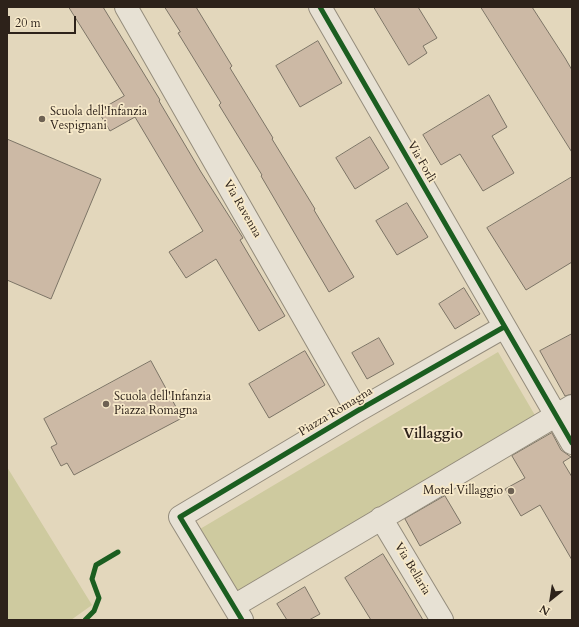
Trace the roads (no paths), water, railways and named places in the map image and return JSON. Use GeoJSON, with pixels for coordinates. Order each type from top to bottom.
{"type":"FeatureCollection","features":[{"type":"Feature","properties":{"kind":"street","name":"Via Ravenna"},"geometry":{"type":"LineString","coordinates":[[126,7],[358,411]]}},
{"type":"Feature","properties":{"kind":"street","name":"Via Forlì"},"geometry":{"type":"LineString","coordinates":[[320,7],[504,327]]}},
{"type":"Feature","properties":{"kind":"street","name":"Piazza Romagna"},"geometry":{"type":"LineString","coordinates":[[504,327],[358,411],[180,517],[238,613],[381,518],[564,411]]}},
{"type":"Feature","properties":{"kind":"street"},"geometry":{"type":"LineString","coordinates":[[504,327],[564,411],[572,443]]}},
{"type":"Feature","properties":{"kind":"street","name":"Via Bellaria"},"geometry":{"type":"LineString","coordinates":[[381,518],[442,620]]}},
{"type":"Feature","properties":{"kind":"place","name":"Scuola dell'Infanzia Vespignani"},"geometry":{"type":"Point","coordinates":[42,119]}},
{"type":"Feature","properties":{"kind":"place","name":"Scuola dell'Infanzia Piazza Romagna"},"geometry":{"type":"Point","coordinates":[106,404]}},
{"type":"Feature","properties":{"kind":"place","name":"Motel Villaggio"},"geometry":{"type":"Point","coordinates":[511,491]}},
{"type":"Feature","properties":{"kind":"district","name":"Villaggio"},"geometry":{"type":"Point","coordinates":[433,435]}}]}
